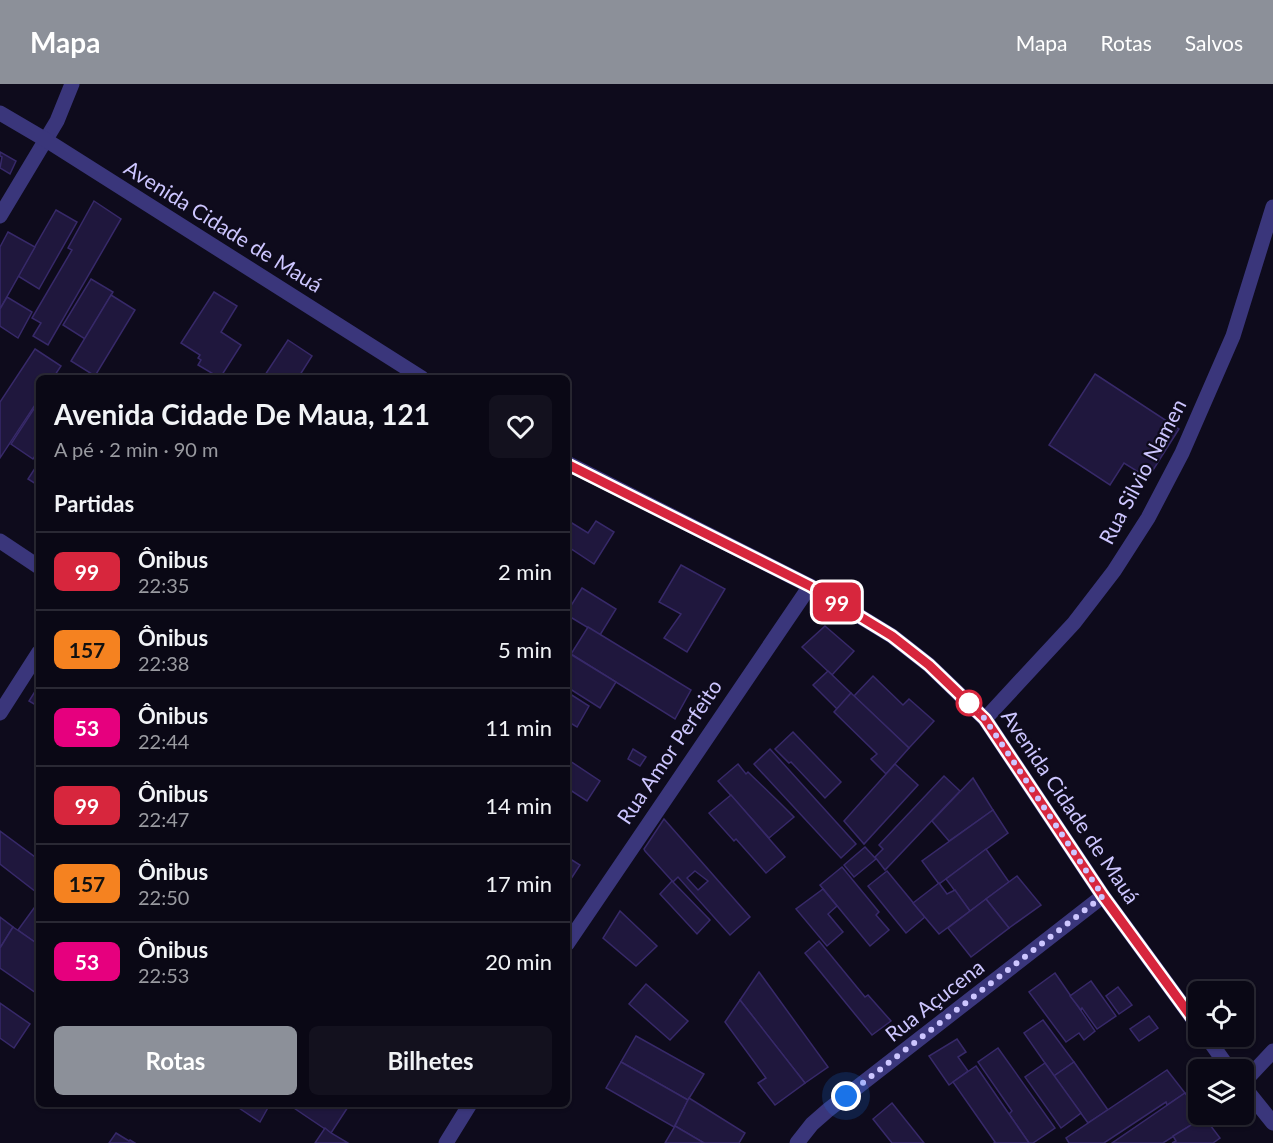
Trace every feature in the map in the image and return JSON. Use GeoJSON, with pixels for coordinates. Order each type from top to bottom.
{"type":"FeatureCollection","features":[{"type":"Feature","properties":{"kind":"street"},"geometry":{"type":"LineString","coordinates":[[0,216],[57,121],[72,84]]}},
{"type":"Feature","properties":{"kind":"street","name":"Avenida Cidade de Mauá"},"geometry":{"type":"LineString","coordinates":[[0,113],[417,375]]}},
{"type":"Feature","properties":{"kind":"street","name":"Rua Silvio Namen"},"geometry":{"type":"LineString","coordinates":[[985,719],[1074,623],[1114,571],[1148,518],[1182,453],[1233,336],[1273,207]]}},
{"type":"Feature","properties":{"kind":"street","name":"Avenida Cidade de Mauá"},"geometry":{"type":"LineString","coordinates":[[570,466],[810,586],[892,636],[929,665],[985,719],[1103,896],[1188,1012]]}},
{"type":"Feature","properties":{"kind":"street"},"geometry":{"type":"LineString","coordinates":[[0,541],[36,565]]}},
{"type":"Feature","properties":{"kind":"street","name":"Rua Amor Perfeito"},"geometry":{"type":"LineString","coordinates":[[570,940],[810,586]]}},
{"type":"Feature","properties":{"kind":"street"},"geometry":{"type":"LineString","coordinates":[[0,713],[36,657]]}},
{"type":"Feature","properties":{"kind":"street","name":"Rua Açucena"},"geometry":{"type":"LineString","coordinates":[[797,1143],[812,1124],[828,1110],[1103,896]]}},
{"type":"Feature","properties":{"kind":"street"},"geometry":{"type":"LineString","coordinates":[[1254,1071],[1273,1051]]}},
{"type":"Feature","properties":{"kind":"street"},"geometry":{"type":"LineString","coordinates":[[1254,1099],[1273,1123]]}},
{"type":"Feature","properties":{"kind":"street"},"geometry":{"type":"LineString","coordinates":[[446,1143],[468,1107]]}},
{"type":"Feature","properties":{"kind":"building"},"geometry":{"type":"Polygon","coordinates":[[[0,152],[16,161],[10,174],[0,168],[2,157],[0,152]]]}},
{"type":"Feature","properties":{"kind":"building"},"geometry":{"type":"Polygon","coordinates":[[[94,201],[121,219],[48,345],[33,336],[41,323],[32,318],[72,250],[68,248],[94,201]]]}},
{"type":"Feature","properties":{"kind":"building"},"geometry":{"type":"Polygon","coordinates":[[[56,210],[77,222],[39,289],[18,276],[56,210]]]}},
{"type":"Feature","properties":{"kind":"building"},"geometry":{"type":"Polygon","coordinates":[[[8,232],[35,247],[0,309],[0,247],[8,232]]]}},
{"type":"Feature","properties":{"kind":"building"},"geometry":{"type":"Polygon","coordinates":[[[91,279],[113,292],[85,339],[63,325],[91,279]]]}},
{"type":"Feature","properties":{"kind":"building"},"geometry":{"type":"Polygon","coordinates":[[[214,292],[237,306],[221,332],[241,345],[222,375],[215,375],[198,365],[201,360],[198,358],[200,355],[181,343],[214,292]]]}},
{"type":"Feature","properties":{"kind":"building"},"geometry":{"type":"Polygon","coordinates":[[[111,295],[135,310],[96,375],[71,361],[111,295]]]}},
{"type":"Feature","properties":{"kind":"building"},"geometry":{"type":"Polygon","coordinates":[[[7,297],[32,312],[18,338],[0,326],[0,309],[7,297]]]}},
{"type":"Feature","properties":{"kind":"building"},"geometry":{"type":"Polygon","coordinates":[[[288,340],[312,356],[300,375],[265,375],[288,340]]]}},
{"type":"Feature","properties":{"kind":"building"},"geometry":{"type":"Polygon","coordinates":[[[35,349],[61,366],[55,375],[36,375],[36,404],[0,458],[0,402],[35,349]]]}},
{"type":"Feature","properties":{"kind":"building"},"geometry":{"type":"Polygon","coordinates":[[[1095,374],[1179,429],[1148,478],[1124,463],[1110,485],[1049,445],[1095,374]]]}},
{"type":"Feature","properties":{"kind":"building"},"geometry":{"type":"Polygon","coordinates":[[[36,406],[36,454],[33,459],[11,444],[36,406]]]}},
{"type":"Feature","properties":{"kind":"building"},"geometry":{"type":"Polygon","coordinates":[[[36,467],[36,484],[28,479],[36,467]]]}},
{"type":"Feature","properties":{"kind":"building"},"geometry":{"type":"Polygon","coordinates":[[[596,521],[614,532],[594,564],[570,548],[570,522],[588,533],[596,521]]]}},
{"type":"Feature","properties":{"kind":"building"},"geometry":{"type":"Polygon","coordinates":[[[681,565],[725,589],[687,652],[664,638],[681,614],[659,602],[681,565]]]}},
{"type":"Feature","properties":{"kind":"building"},"geometry":{"type":"Polygon","coordinates":[[[582,588],[616,609],[600,635],[570,617],[570,607],[582,588]]]}},
{"type":"Feature","properties":{"kind":"building"},"geometry":{"type":"Polygon","coordinates":[[[825,626],[854,651],[832,675],[802,647],[825,626]]]}},
{"type":"Feature","properties":{"kind":"building"},"geometry":{"type":"Polygon","coordinates":[[[588,627],[691,690],[675,719],[571,654],[588,627]]]}},
{"type":"Feature","properties":{"kind":"building"},"geometry":{"type":"Polygon","coordinates":[[[570,654],[616,682],[600,708],[570,689],[570,654]]]}},
{"type":"Feature","properties":{"kind":"building"},"geometry":{"type":"Polygon","coordinates":[[[828,671],[851,693],[837,709],[813,685],[828,671]]]}},
{"type":"Feature","properties":{"kind":"building"},"geometry":{"type":"Polygon","coordinates":[[[873,676],[903,705],[909,699],[934,721],[909,748],[854,696],[873,676]]]}},
{"type":"Feature","properties":{"kind":"building"},"geometry":{"type":"Polygon","coordinates":[[[36,690],[36,705],[29,701],[36,690]]]}},
{"type":"Feature","properties":{"kind":"building"},"geometry":{"type":"Polygon","coordinates":[[[851,693],[909,748],[886,774],[871,759],[877,754],[834,712],[851,693]]]}},
{"type":"Feature","properties":{"kind":"building"},"geometry":{"type":"Polygon","coordinates":[[[570,694],[589,706],[577,727],[570,723],[570,694]]]}},
{"type":"Feature","properties":{"kind":"building"},"geometry":{"type":"Polygon","coordinates":[[[793,732],[841,782],[825,798],[791,762],[789,763],[775,749],[793,732]]]}},
{"type":"Feature","properties":{"kind":"building"},"geometry":{"type":"Polygon","coordinates":[[[633,749],[646,757],[640,766],[628,759],[633,749]]]}},
{"type":"Feature","properties":{"kind":"building"},"geometry":{"type":"Polygon","coordinates":[[[770,749],[856,844],[841,858],[754,764],[770,749]]]}},
{"type":"Feature","properties":{"kind":"building"},"geometry":{"type":"Polygon","coordinates":[[[570,761],[600,781],[587,801],[570,790],[570,761]]]}},
{"type":"Feature","properties":{"kind":"building"},"geometry":{"type":"Polygon","coordinates":[[[738,764],[794,817],[769,838],[718,781],[738,764]]]}},
{"type":"Feature","properties":{"kind":"building"},"geometry":{"type":"Polygon","coordinates":[[[895,764],[918,785],[864,844],[844,821],[895,764]]]}},
{"type":"Feature","properties":{"kind":"building"},"geometry":{"type":"Polygon","coordinates":[[[944,776],[960,791],[885,870],[875,857],[883,849],[879,845],[944,776]]]}},
{"type":"Feature","properties":{"kind":"building"},"geometry":{"type":"Polygon","coordinates":[[[973,778],[993,810],[949,841],[932,821],[973,778]]]}},
{"type":"Feature","properties":{"kind":"building"},"geometry":{"type":"Polygon","coordinates":[[[731,795],[785,857],[766,873],[709,813],[731,795]]]}},
{"type":"Feature","properties":{"kind":"building"},"geometry":{"type":"Polygon","coordinates":[[[993,810],[1008,833],[939,884],[922,861],[993,810]]]}},
{"type":"Feature","properties":{"kind":"building"},"geometry":{"type":"Polygon","coordinates":[[[664,819],[750,917],[730,935],[678,877],[673,882],[644,849],[664,819]],[[695,871],[687,878],[698,890],[708,881],[695,871]]]}},
{"type":"Feature","properties":{"kind":"building"},"geometry":{"type":"Polygon","coordinates":[[[0,831],[36,858],[36,892],[0,864],[0,831]]]}},
{"type":"Feature","properties":{"kind":"building"},"geometry":{"type":"Polygon","coordinates":[[[865,847],[876,859],[854,877],[844,865],[865,847]]]}},
{"type":"Feature","properties":{"kind":"building"},"geometry":{"type":"Polygon","coordinates":[[[986,849],[1009,882],[970,911],[946,879],[986,849]]]}},
{"type":"Feature","properties":{"kind":"building"},"geometry":{"type":"Polygon","coordinates":[[[570,859],[580,865],[570,880],[570,859]]]}},
{"type":"Feature","properties":{"kind":"building"},"geometry":{"type":"Polygon","coordinates":[[[842,867],[879,912],[876,915],[889,930],[870,946],[820,885],[842,867]]]}},
{"type":"Feature","properties":{"kind":"building"},"geometry":{"type":"Polygon","coordinates":[[[887,871],[925,917],[906,933],[868,886],[887,871]]]}},
{"type":"Feature","properties":{"kind":"building"},"geometry":{"type":"Polygon","coordinates":[[[1017,876],[1041,905],[1009,928],[986,899],[1017,876]]]}},
{"type":"Feature","properties":{"kind":"building"},"geometry":{"type":"Polygon","coordinates":[[[672,881],[710,920],[697,934],[660,894],[672,881]]]}},
{"type":"Feature","properties":{"kind":"building"},"geometry":{"type":"Polygon","coordinates":[[[939,883],[947,894],[955,890],[970,911],[939,934],[913,903],[939,883]]]}},
{"type":"Feature","properties":{"kind":"building"},"geometry":{"type":"Polygon","coordinates":[[[823,889],[837,906],[828,914],[843,932],[827,946],[796,909],[823,889]]]}},
{"type":"Feature","properties":{"kind":"building"},"geometry":{"type":"Polygon","coordinates":[[[986,899],[1009,928],[971,957],[948,928],[986,899]]]}},
{"type":"Feature","properties":{"kind":"building"},"geometry":{"type":"Polygon","coordinates":[[[34,908],[36,910],[36,943],[18,930],[34,908]]]}},
{"type":"Feature","properties":{"kind":"building"},"geometry":{"type":"Polygon","coordinates":[[[620,911],[657,946],[636,966],[603,938],[620,911]]]}},
{"type":"Feature","properties":{"kind":"building"},"geometry":{"type":"Polygon","coordinates":[[[0,917],[13,927],[0,948],[0,917]]]}},
{"type":"Feature","properties":{"kind":"building"},"geometry":{"type":"Polygon","coordinates":[[[13,927],[36,943],[36,993],[0,968],[0,948],[13,927]]]}},
{"type":"Feature","properties":{"kind":"building"},"geometry":{"type":"Polygon","coordinates":[[[819,941],[865,997],[868,995],[891,1021],[872,1035],[805,953],[819,941]]]}},
{"type":"Feature","properties":{"kind":"building"},"geometry":{"type":"Polygon","coordinates":[[[759,972],[828,1067],[805,1083],[740,1000],[759,972]]]}},
{"type":"Feature","properties":{"kind":"building"},"geometry":{"type":"Polygon","coordinates":[[[1055,973],[1095,1031],[1084,1040],[1079,1033],[1066,1042],[1029,992],[1055,973]]]}},
{"type":"Feature","properties":{"kind":"building"},"geometry":{"type":"Polygon","coordinates":[[[1091,981],[1116,1016],[1097,1029],[1070,996],[1091,981]]]}},
{"type":"Feature","properties":{"kind":"building"},"geometry":{"type":"Polygon","coordinates":[[[646,984],[688,1021],[670,1040],[629,1004],[646,984]]]}},
{"type":"Feature","properties":{"kind":"building"},"geometry":{"type":"Polygon","coordinates":[[[1118,987],[1132,1005],[1119,1014],[1106,996],[1118,987]]]}},
{"type":"Feature","properties":{"kind":"building"},"geometry":{"type":"Polygon","coordinates":[[[740,1000],[805,1083],[775,1105],[758,1083],[766,1078],[725,1022],[740,1000]]]}},
{"type":"Feature","properties":{"kind":"building"},"geometry":{"type":"Polygon","coordinates":[[[0,1003],[30,1024],[14,1048],[0,1038],[0,1003]]]}},
{"type":"Feature","properties":{"kind":"building"},"geometry":{"type":"Polygon","coordinates":[[[1149,1016],[1158,1028],[1139,1041],[1130,1029],[1149,1016]]]}},
{"type":"Feature","properties":{"kind":"building"},"geometry":{"type":"Polygon","coordinates":[[[1043,1020],[1074,1062],[1054,1076],[1024,1033],[1043,1020]]]}},
{"type":"Feature","properties":{"kind":"building"},"geometry":{"type":"Polygon","coordinates":[[[636,1036],[704,1074],[688,1100],[621,1062],[636,1036]]]}},
{"type":"Feature","properties":{"kind":"building"},"geometry":{"type":"Polygon","coordinates":[[[957,1039],[966,1052],[958,1057],[968,1071],[949,1085],[929,1056],[957,1039]]]}},
{"type":"Feature","properties":{"kind":"building"},"geometry":{"type":"Polygon","coordinates":[[[998,1048],[1055,1128],[1033,1143],[1029,1143],[1009,1114],[1012,1111],[978,1062],[998,1048]]]}},
{"type":"Feature","properties":{"kind":"building"},"geometry":{"type":"Polygon","coordinates":[[[621,1062],[688,1100],[674,1127],[606,1088],[621,1062]]]}},
{"type":"Feature","properties":{"kind":"building"},"geometry":{"type":"Polygon","coordinates":[[[1074,1062],[1108,1110],[1088,1123],[1054,1076],[1074,1062]]]}},
{"type":"Feature","properties":{"kind":"building"},"geometry":{"type":"Polygon","coordinates":[[[1045,1063],[1081,1113],[1061,1128],[1025,1077],[1045,1063]]]}},
{"type":"Feature","properties":{"kind":"building"},"geometry":{"type":"Polygon","coordinates":[[[976,1066],[1029,1143],[994,1143],[953,1082],[976,1066]]]}},
{"type":"Feature","properties":{"kind":"building"},"geometry":{"type":"Polygon","coordinates":[[[1167,1070],[1185,1093],[1167,1105],[1166,1102],[1104,1143],[1069,1143],[1066,1138],[1167,1070]]]}},
{"type":"Feature","properties":{"kind":"building"},"geometry":{"type":"Polygon","coordinates":[[[1185,1093],[1188,1097],[1188,1125],[1191,1125],[1163,1143],[1112,1143],[1185,1093]]]}},
{"type":"Feature","properties":{"kind":"building"},"geometry":{"type":"Polygon","coordinates":[[[689,1098],[745,1133],[739,1143],[704,1143],[675,1126],[689,1098]]]}},
{"type":"Feature","properties":{"kind":"building"},"geometry":{"type":"Polygon","coordinates":[[[892,1103],[924,1143],[892,1143],[873,1119],[892,1103]]]}},
{"type":"Feature","properties":{"kind":"building"},"geometry":{"type":"Polygon","coordinates":[[[238,1107],[268,1107],[260,1122],[238,1107]]]}},
{"type":"Feature","properties":{"kind":"building"},"geometry":{"type":"Polygon","coordinates":[[[292,1107],[348,1107],[331,1133],[292,1107]]]}},
{"type":"Feature","properties":{"kind":"building"},"geometry":{"type":"Polygon","coordinates":[[[1191,1125],[1210,1125],[1220,1138],[1213,1143],[1172,1143],[1176,1141],[1173,1136],[1191,1125]]]}},
{"type":"Feature","properties":{"kind":"building"},"geometry":{"type":"Polygon","coordinates":[[[675,1126],[704,1143],[665,1143],[675,1126]]]}},
{"type":"Feature","properties":{"kind":"building"},"geometry":{"type":"Polygon","coordinates":[[[325,1128],[331,1133],[348,1143],[315,1143],[325,1128]]]}},
{"type":"Feature","properties":{"kind":"building"},"geometry":{"type":"Polygon","coordinates":[[[116,1133],[129,1141],[135,1143],[109,1143],[116,1133]]]}},
{"type":"Feature","properties":{"kind":"bus line","name":"99"},"geometry":{"type":"LineString","coordinates":[[570,466],[810,586],[892,636],[929,665],[985,719],[1103,896],[1188,1012]]}},
{"type":"Feature","properties":{"kind":"route"},"geometry":{"type":"LineString","coordinates":[[846,1096],[1103,896],[985,719],[969,703]]}}]}
